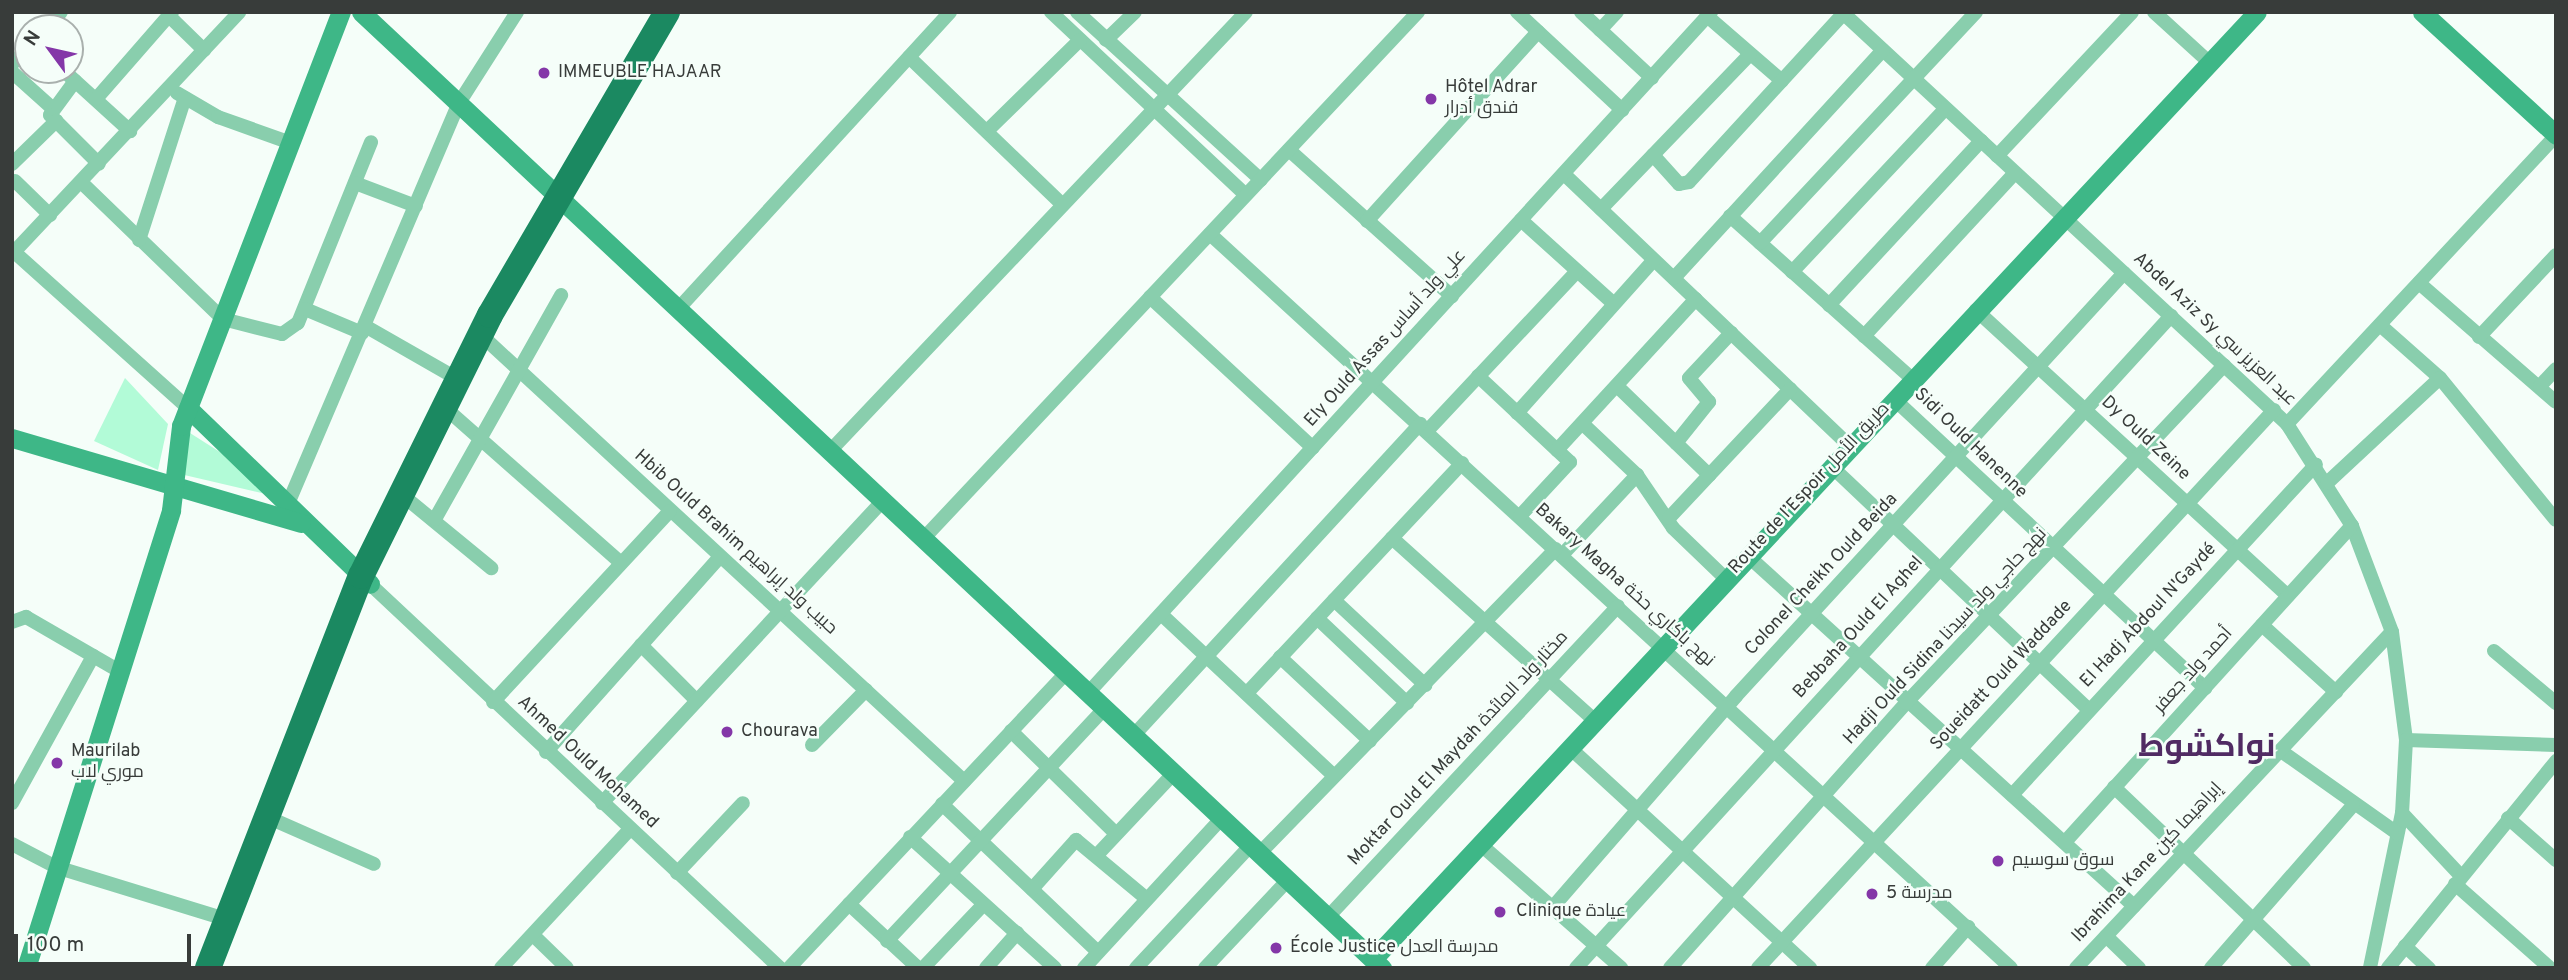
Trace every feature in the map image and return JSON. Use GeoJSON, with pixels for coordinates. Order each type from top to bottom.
{"type":"FeatureCollection","features":[{"type":"Feature","properties":{"kind":"highway"},"geometry":{"type":"LineString","coordinates":[[220,968],[230,920],[366,580],[462,381],[667,12]]}},
{"type":"Feature","properties":{"kind":"highway"},"geometry":{"type":"LineString","coordinates":[[562,198],[679,12]]}},
{"type":"Feature","properties":{"kind":"highway"},"geometry":{"type":"LineString","coordinates":[[208,968],[274,820],[366,580]]}},
{"type":"Feature","properties":{"kind":"street"},"geometry":{"type":"LineString","coordinates":[[239,12],[82,183],[13,251],[188,408],[301,523],[366,580]]}},
{"type":"Feature","properties":{"kind":"street"},"geometry":{"type":"LineString","coordinates":[[26,968],[171,510],[172,481],[188,408],[341,12]]}},
{"type":"Feature","properties":{"kind":"street"},"geometry":{"type":"LineString","coordinates":[[361,12],[1289,879],[1373,965]]}},
{"type":"Feature","properties":{"kind":"street"},"geometry":{"type":"LineString","coordinates":[[287,506],[459,103],[517,12]]}},
{"type":"Feature","properties":{"kind":"street"},"geometry":{"type":"LineString","coordinates":[[679,308],[950,12]]}},
{"type":"Feature","properties":{"kind":"street"},"geometry":{"type":"LineString","coordinates":[[1051,12],[1245,195]]}},
{"type":"Feature","properties":{"kind":"street"},"geometry":{"type":"LineString","coordinates":[[1077,12],[1261,180]]}},
{"type":"Feature","properties":{"kind":"street"},"geometry":{"type":"LineString","coordinates":[[1106,40],[1135,12]]}},
{"type":"Feature","properties":{"kind":"street"},"geometry":{"type":"LineString","coordinates":[[924,538],[1418,12]]}},
{"type":"Feature","properties":{"kind":"street"},"geometry":{"type":"LineString","coordinates":[[1517,12],[1622,110]]}},
{"type":"Feature","properties":{"kind":"street"},"geometry":{"type":"LineString","coordinates":[[1581,12],[1652,78]]}},
{"type":"Feature","properties":{"kind":"street"},"geometry":{"type":"LineString","coordinates":[[1600,30],[1617,12]]}},
{"type":"Feature","properties":{"kind":"street"},"geometry":{"type":"LineString","coordinates":[[1760,243],[1912,77],[1976,12]]}},
{"type":"Feature","properties":{"kind":"street"},"geometry":{"type":"LineString","coordinates":[[1997,156],[2132,12]]}},
{"type":"Feature","properties":{"kind":"street"},"geometry":{"type":"LineString","coordinates":[[2154,12],[2209,62]]}},
{"type":"Feature","properties":{"kind":"street","name":"Route de l’Espoir طريق الأمل"},"geometry":{"type":"LineString","coordinates":[[1373,965],[1594,720],[2062,217],[2257,12]]}},
{"type":"Feature","properties":{"kind":"street"},"geometry":{"type":"LineString","coordinates":[[2287,424],[2556,136],[2423,12]]}},
{"type":"Feature","properties":{"kind":"street"},"geometry":{"type":"LineString","coordinates":[[1653,155],[1679,184],[1689,182],[1843,13]]}},
{"type":"Feature","properties":{"kind":"street","name":"Abdel Aziz Sy عبد العزيز سي"},"geometry":{"type":"LineString","coordinates":[[1843,13],[2274,410],[2316,464],[2352,526],[2392,632],[2406,740],[2402,813],[2370,968]]}},
{"type":"Feature","properties":{"kind":"street"},"geometry":{"type":"LineString","coordinates":[[96,99],[171,14],[205,50]]}},
{"type":"Feature","properties":{"kind":"street"},"geometry":{"type":"LineString","coordinates":[[831,450],[1169,94],[1240,14]]}},
{"type":"Feature","properties":{"kind":"street"},"geometry":{"type":"LineString","coordinates":[[1709,14],[1782,81]]}},
{"type":"Feature","properties":{"kind":"street","name":"Ely Ould Assas علي ولد أساس"},"geometry":{"type":"LineString","coordinates":[[1089,692],[1709,14]]}},
{"type":"Feature","properties":{"kind":"street"},"geometry":{"type":"LineString","coordinates":[[1367,221],[1538,32]]}},
{"type":"Feature","properties":{"kind":"street"},"geometry":{"type":"LineString","coordinates":[[987,131],[1080,40]]}},
{"type":"Feature","properties":{"kind":"street"},"geometry":{"type":"LineString","coordinates":[[1674,278],[1883,50]]}},
{"type":"Feature","properties":{"kind":"street"},"geometry":{"type":"LineString","coordinates":[[1601,209],[1750,54]]}},
{"type":"Feature","properties":{"kind":"street"},"geometry":{"type":"LineString","coordinates":[[909,57],[1062,204]]}},
{"type":"Feature","properties":{"kind":"street"},"geometry":{"type":"LineString","coordinates":[[12,72],[99,164]]}},
{"type":"Feature","properties":{"kind":"street"},"geometry":{"type":"LineString","coordinates":[[50,215],[13,175],[73,84]]}},
{"type":"Feature","properties":{"kind":"street"},"geometry":{"type":"LineString","coordinates":[[78,84],[130,131]]}},
{"type":"Feature","properties":{"kind":"street"},"geometry":{"type":"LineString","coordinates":[[169,88],[185,98],[291,143]]}},
{"type":"Feature","properties":{"kind":"street"},"geometry":{"type":"LineString","coordinates":[[139,240],[185,98]]}},
{"type":"Feature","properties":{"kind":"street"},"geometry":{"type":"LineString","coordinates":[[1792,272],[1945,109]]}},
{"type":"Feature","properties":{"kind":"street"},"geometry":{"type":"LineString","coordinates":[[1829,305],[1981,141]]}},
{"type":"Feature","properties":{"kind":"street"},"geometry":{"type":"LineString","coordinates":[[82,183],[223,318],[273,336],[291,331],[305,309],[370,142]]}},
{"type":"Feature","properties":{"kind":"street"},"geometry":{"type":"LineString","coordinates":[[1289,150],[1452,296]]}},
{"type":"Feature","properties":{"kind":"street"},"geometry":{"type":"LineString","coordinates":[[1864,336],[2015,173]]}},
{"type":"Feature","properties":{"kind":"street"},"geometry":{"type":"LineString","coordinates":[[1564,174],[1850,446]]}},
{"type":"Feature","properties":{"kind":"street"},"geometry":{"type":"LineString","coordinates":[[355,183],[416,206]]}},
{"type":"Feature","properties":{"kind":"street"},"geometry":{"type":"LineString","coordinates":[[1730,216],[1912,379]]}},
{"type":"Feature","properties":{"kind":"street"},"geometry":{"type":"LineString","coordinates":[[1521,220],[1615,304]]}},
{"type":"Feature","properties":{"kind":"street","name":"Bakary Magha نهج باكاري حخة"},"geometry":{"type":"LineString","coordinates":[[1210,234],[1374,381],[2011,968]]}},
{"type":"Feature","properties":{"kind":"street"},"geometry":{"type":"LineString","coordinates":[[2479,337],[2556,255]]}},
{"type":"Feature","properties":{"kind":"street"},"geometry":{"type":"LineString","coordinates":[[1517,413],[1654,260]]}},
{"type":"Feature","properties":{"kind":"street"},"geometry":{"type":"LineString","coordinates":[[1134,735],[1423,428],[1478,376],[1577,271]]}},
{"type":"Feature","properties":{"kind":"street","name":"Colonel Cheikh Ould Beida"},"geometry":{"type":"LineString","coordinates":[[1552,908],[1811,616],[2124,273]]}},
{"type":"Feature","properties":{"kind":"street"},"geometry":{"type":"LineString","coordinates":[[2419,283],[2556,402]]}},
{"type":"Feature","properties":{"kind":"street"},"geometry":{"type":"LineString","coordinates":[[435,519],[521,372],[561,295]]}},
{"type":"Feature","properties":{"kind":"street"},"geometry":{"type":"LineString","coordinates":[[1150,297],[1313,448]]}},
{"type":"Feature","properties":{"kind":"street"},"geometry":{"type":"LineString","coordinates":[[1557,450],[1618,387],[1696,299]]}},
{"type":"Feature","properties":{"kind":"street"},"geometry":{"type":"LineString","coordinates":[[305,309],[364,329],[462,381]]}},
{"type":"Feature","properties":{"kind":"street","name":"Dy Ould Zeine"},"geometry":{"type":"LineString","coordinates":[[1976,310],[2288,596]]}},
{"type":"Feature","properties":{"kind":"street","name":"Bebbaha Ould El Aghel"},"geometry":{"type":"LineString","coordinates":[[1576,968],[2171,316]]}},
{"type":"Feature","properties":{"kind":"street"},"geometry":{"type":"LineString","coordinates":[[2380,325],[2440,378],[2555,518]]}},
{"type":"Feature","properties":{"kind":"street"},"geometry":{"type":"LineString","coordinates":[[1676,443],[1709,406],[1689,377],[1731,333]]}},
{"type":"Feature","properties":{"kind":"street","name":"Hbib Ould Brahim حبيب ولد إبراهيم"},"geometry":{"type":"LineString","coordinates":[[485,338],[964,781]]}},
{"type":"Feature","properties":{"kind":"street","name":"Hadji Ould Sidina نهج حاجي ولد سيدنا"},"geometry":{"type":"LineString","coordinates":[[1670,968],[1827,797],[1906,703],[2057,547],[2224,365]]}},
{"type":"Feature","properties":{"kind":"street"},"geometry":{"type":"LineString","coordinates":[[2540,386],[2556,369]]}},
{"type":"Feature","properties":{"kind":"street"},"geometry":{"type":"LineString","coordinates":[[1478,376],[1570,462],[1520,516]]}},
{"type":"Feature","properties":{"kind":"street"},"geometry":{"type":"LineString","coordinates":[[2327,483],[2440,378]]}},
{"type":"Feature","properties":{"kind":"street"},"geometry":{"type":"LineString","coordinates":[[1618,387],[1709,475]]}},
{"type":"Feature","properties":{"kind":"street"},"geometry":{"type":"LineString","coordinates":[[1669,518],[1790,389]]}},
{"type":"Feature","properties":{"kind":"street","name":"Sidi Ould Hanenne"},"geometry":{"type":"LineString","coordinates":[[1894,398],[2000,503],[2057,547],[2205,688]]}},
{"type":"Feature","properties":{"kind":"street"},"geometry":{"type":"LineString","coordinates":[[448,409],[621,563]]}},
{"type":"Feature","properties":{"kind":"street","name":"Soueidatt Ould Waddade"},"geometry":{"type":"LineString","coordinates":[[1758,968],[2274,410]]}},
{"type":"Feature","properties":{"kind":"street"},"geometry":{"type":"LineString","coordinates":[[1583,424],[1637,475],[1669,518],[1727,579]]}},
{"type":"Feature","properties":{"kind":"street"},"geometry":{"type":"LineString","coordinates":[[12,438],[172,481],[301,523]]}},
{"type":"Feature","properties":{"kind":"street"},"geometry":{"type":"LineString","coordinates":[[1247,693],[1462,463]]}},
{"type":"Feature","properties":{"kind":"street","name":"El Hadj Abdoul N'Gaydé"},"geometry":{"type":"LineString","coordinates":[[2012,795],[2316,464]]}},
{"type":"Feature","properties":{"kind":"street"},"geometry":{"type":"LineString","coordinates":[[1831,466],[2089,709]]}},
{"type":"Feature","properties":{"kind":"street"},"geometry":{"type":"LineString","coordinates":[[1136,968],[1370,741],[1483,622],[1637,475]]}},
{"type":"Feature","properties":{"kind":"street"},"geometry":{"type":"LineString","coordinates":[[406,497],[491,568]]}},
{"type":"Feature","properties":{"kind":"street"},"geometry":{"type":"LineString","coordinates":[[602,803],[884,500]]}},
{"type":"Feature","properties":{"kind":"street"},"geometry":{"type":"LineString","coordinates":[[493,702],[670,511]]}},
{"type":"Feature","properties":{"kind":"street","name":"أحمد ولد جعفر"},"geometry":{"type":"LineString","coordinates":[[2065,842],[2352,526]]}},
{"type":"Feature","properties":{"kind":"street"},"geometry":{"type":"LineString","coordinates":[[1392,538],[1548,682],[1594,720]]}},
{"type":"Feature","properties":{"kind":"street"},"geometry":{"type":"LineString","coordinates":[[1748,556],[1906,703],[1960,748],[2134,906]]}},
{"type":"Feature","properties":{"kind":"street"},"geometry":{"type":"LineString","coordinates":[[546,752],[720,557]]}},
{"type":"Feature","properties":{"kind":"street","name":"Ahmed Ould Mohamed"},"geometry":{"type":"LineString","coordinates":[[366,580],[546,752],[780,968]]}},
{"type":"Feature","properties":{"kind":"street"},"geometry":{"type":"LineString","coordinates":[[1334,600],[1425,685]]}},
{"type":"Feature","properties":{"kind":"street","name":"Moktar Ould El Maydah مختار ولد المائدة"},"geometry":{"type":"LineString","coordinates":[[1328,917],[1618,606]]}},
{"type":"Feature","properties":{"kind":"street"},"geometry":{"type":"LineString","coordinates":[[1161,614],[1334,776]]}},
{"type":"Feature","properties":{"kind":"street"},"geometry":{"type":"LineString","coordinates":[[12,622],[26,617],[119,671]]}},
{"type":"Feature","properties":{"kind":"street"},"geometry":{"type":"LineString","coordinates":[[1317,618],[1407,703]]}},
{"type":"Feature","properties":{"kind":"street"},"geometry":{"type":"LineString","coordinates":[[2262,625],[2336,692]]}},
{"type":"Feature","properties":{"kind":"street","name":"Ibrahima Kane إبراهيما كين"},"geometry":{"type":"LineString","coordinates":[[2076,968],[2392,632]]}},
{"type":"Feature","properties":{"kind":"street"},"geometry":{"type":"LineString","coordinates":[[641,645],[697,701]]}},
{"type":"Feature","properties":{"kind":"street"},"geometry":{"type":"LineString","coordinates":[[2494,651],[2556,703]]}},
{"type":"Feature","properties":{"kind":"street"},"geometry":{"type":"LineString","coordinates":[[12,803],[93,656]]}},
{"type":"Feature","properties":{"kind":"street"},"geometry":{"type":"LineString","coordinates":[[1280,657],[1370,741]]}},
{"type":"Feature","properties":{"kind":"street"},"geometry":{"type":"LineString","coordinates":[[789,968],[1067,671]]}},
{"type":"Feature","properties":{"kind":"street"},"geometry":{"type":"LineString","coordinates":[[812,745],[866,690]]}},
{"type":"Feature","properties":{"kind":"street"},"geometry":{"type":"LineString","coordinates":[[887,941],[1049,771],[1105,708]]}},
{"type":"Feature","properties":{"kind":"street"},"geometry":{"type":"LineString","coordinates":[[1011,731],[1116,834]]}},
{"type":"Feature","properties":{"kind":"street"},"geometry":{"type":"LineString","coordinates":[[2406,740],[2556,744]]}},
{"type":"Feature","properties":{"kind":"street"},"geometry":{"type":"LineString","coordinates":[[1570,748],[1810,968]]}},
{"type":"Feature","properties":{"kind":"street"},"geometry":{"type":"LineString","coordinates":[[2281,751],[2353,805],[2397,833]]}},
{"type":"Feature","properties":{"kind":"street"},"geometry":{"type":"LineString","coordinates":[[2388,968],[2556,761]]}},
{"type":"Feature","properties":{"kind":"street"},"geometry":{"type":"LineString","coordinates":[[1097,855],[1174,773]]}},
{"type":"Feature","properties":{"kind":"street"},"geometry":{"type":"LineString","coordinates":[[2114,787],[2305,968]]}},
{"type":"Feature","properties":{"kind":"street"},"geometry":{"type":"LineString","coordinates":[[677,873],[743,803]]}},
{"type":"Feature","properties":{"kind":"street"},"geometry":{"type":"LineString","coordinates":[[942,804],[1098,952]]}},
{"type":"Feature","properties":{"kind":"street"},"geometry":{"type":"LineString","coordinates":[[2211,968],[2353,805]]}},
{"type":"Feature","properties":{"kind":"street"},"geometry":{"type":"LineString","coordinates":[[2402,813],[2458,880],[2550,968]]}},
{"type":"Feature","properties":{"kind":"street"},"geometry":{"type":"LineString","coordinates":[[1084,968],[1222,818]]}},
{"type":"Feature","properties":{"kind":"street"},"geometry":{"type":"LineString","coordinates":[[2508,818],[2553,853]]}},
{"type":"Feature","properties":{"kind":"street"},"geometry":{"type":"LineString","coordinates":[[274,820],[374,864]]}},
{"type":"Feature","properties":{"kind":"street"},"geometry":{"type":"LineString","coordinates":[[501,968],[630,829]]}},
{"type":"Feature","properties":{"kind":"street"},"geometry":{"type":"LineString","coordinates":[[910,837],[1017,933],[1048,965]]}},
{"type":"Feature","properties":{"kind":"street"},"geometry":{"type":"LineString","coordinates":[[1032,889],[1076,840],[1147,900]]}},
{"type":"Feature","properties":{"kind":"street"},"geometry":{"type":"LineString","coordinates":[[12,844],[56,867],[230,920]]}},
{"type":"Feature","properties":{"kind":"street"},"geometry":{"type":"LineString","coordinates":[[1480,844],[1621,968]]}},
{"type":"Feature","properties":{"kind":"street"},"geometry":{"type":"LineString","coordinates":[[1205,968],[1289,879]]}},
{"type":"Feature","properties":{"kind":"street"},"geometry":{"type":"LineString","coordinates":[[849,904],[920,968],[984,904]]}},
{"type":"Feature","properties":{"kind":"street"},"geometry":{"type":"LineString","coordinates":[[1932,968],[1968,927]]}},
{"type":"Feature","properties":{"kind":"street"},"geometry":{"type":"LineString","coordinates":[[986,968],[1017,933]]}},
{"type":"Feature","properties":{"kind":"street"},"geometry":{"type":"LineString","coordinates":[[533,935],[567,968]]}},
{"type":"Feature","properties":{"kind":"street"},"geometry":{"type":"LineString","coordinates":[[2106,936],[2139,968]]}},
{"type":"Feature","properties":{"kind":"street"},"geometry":{"type":"LineString","coordinates":[[2405,946],[2430,968]]}},
{"type":"Feature","properties":{"kind":"green space"},"geometry":{"type":"Polygon","coordinates":[[[125,378],[168,424],[158,470],[94,441],[125,378]]]}},
{"type":"Feature","properties":{"kind":"green space"},"geometry":{"type":"Polygon","coordinates":[[[190,433],[245,468],[266,494],[180,474],[190,433]]]}},
{"type":"Feature","properties":{"kind":"place","name":"IMMEUBLE HAJAAR"},"geometry":{"type":"Point","coordinates":[544,73]}},
{"type":"Feature","properties":{"kind":"place","name":"Hôtel Adrar فندق أدرار"},"geometry":{"type":"Point","coordinates":[1431,99]}},
{"type":"Feature","properties":{"kind":"place","name":"Chourava"},"geometry":{"type":"Point","coordinates":[727,732]}},
{"type":"Feature","properties":{"kind":"place","name":"Maurilab موري لاب"},"geometry":{"type":"Point","coordinates":[57,763]}},
{"type":"Feature","properties":{"kind":"place","name":"سوق سوسيم"},"geometry":{"type":"Point","coordinates":[1998,861]}},
{"type":"Feature","properties":{"kind":"place","name":"مدرسة 5"},"geometry":{"type":"Point","coordinates":[1872,894]}},
{"type":"Feature","properties":{"kind":"place","name":"Clinique عيادة"},"geometry":{"type":"Point","coordinates":[1500,912]}},
{"type":"Feature","properties":{"kind":"place","name":"École Justice مدرسة العدل"},"geometry":{"type":"Point","coordinates":[1276,948]}},
{"type":"Feature","properties":{"kind":"district","name":"نواكشوط"},"geometry":{"type":"Point","coordinates":[2207,748]}}]}
